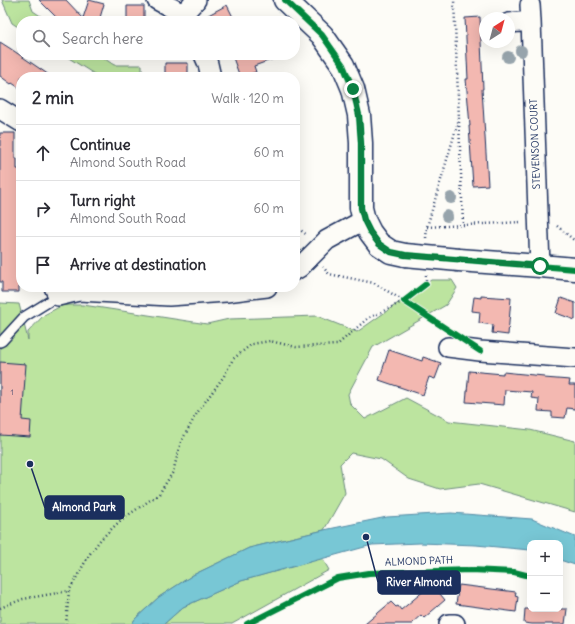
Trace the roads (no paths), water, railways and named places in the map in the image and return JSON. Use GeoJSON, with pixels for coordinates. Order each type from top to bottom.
{"type":"FeatureCollection","features":[{"type":"Feature","properties":{"kind":"street"},"geometry":{"type":"LineString","coordinates":[[157,0],[183,16]]}},
{"type":"Feature","properties":{"kind":"street"},"geometry":{"type":"LineString","coordinates":[[187,16],[196,0]]}},
{"type":"Feature","properties":{"kind":"street"},"geometry":{"type":"LineString","coordinates":[[285,0],[322,35],[343,65],[353,89],[359,115],[361,143],[361,208],[364,220],[370,232],[379,244],[391,252],[405,255],[575,269]]}},
{"type":"Feature","properties":{"kind":"street","name":"STEVENSON COURT"},"geometry":{"type":"LineString","coordinates":[[515,20],[530,13],[540,266]]}},
{"type":"Feature","properties":{"kind":"street"},"geometry":{"type":"LineString","coordinates":[[206,60],[210,72]]}},
{"type":"Feature","properties":{"kind":"street"},"geometry":{"type":"LineString","coordinates":[[0,109],[16,119]]}},
{"type":"Feature","properties":{"kind":"street"},"geometry":{"type":"LineString","coordinates":[[300,267],[327,240],[364,220]]}},
{"type":"Feature","properties":{"kind":"street"},"geometry":{"type":"LineString","coordinates":[[97,292],[169,296],[226,292]]}},
{"type":"Feature","properties":{"kind":"street"},"geometry":{"type":"LineString","coordinates":[[448,347],[480,351],[575,358]]}},
{"type":"Feature","properties":{"kind":"street"},"geometry":{"type":"LineString","coordinates":[[449,624],[455,624]]}},
{"type":"Feature","properties":{"kind":"lane"},"geometry":{"type":"LineString","coordinates":[[0,342],[24,317],[56,292]]}},
{"type":"Feature","properties":{"kind":"water"},"geometry":{"type":"Polygon","coordinates":[[[451,513],[532,519],[575,537],[575,565],[563,561],[563,540],[527,540],[527,550],[476,545],[420,543],[372,545],[241,581],[183,607],[164,624],[132,624],[135,619],[159,597],[193,575],[249,548],[387,517],[451,513]]]}},
{"type":"Feature","properties":{"kind":"place","name":"Almond Park"},"geometry":{"type":"Point","coordinates":[30,464]}},
{"type":"Feature","properties":{"kind":"place","name":"River Almond"},"geometry":{"type":"Point","coordinates":[366,537]}}]}
